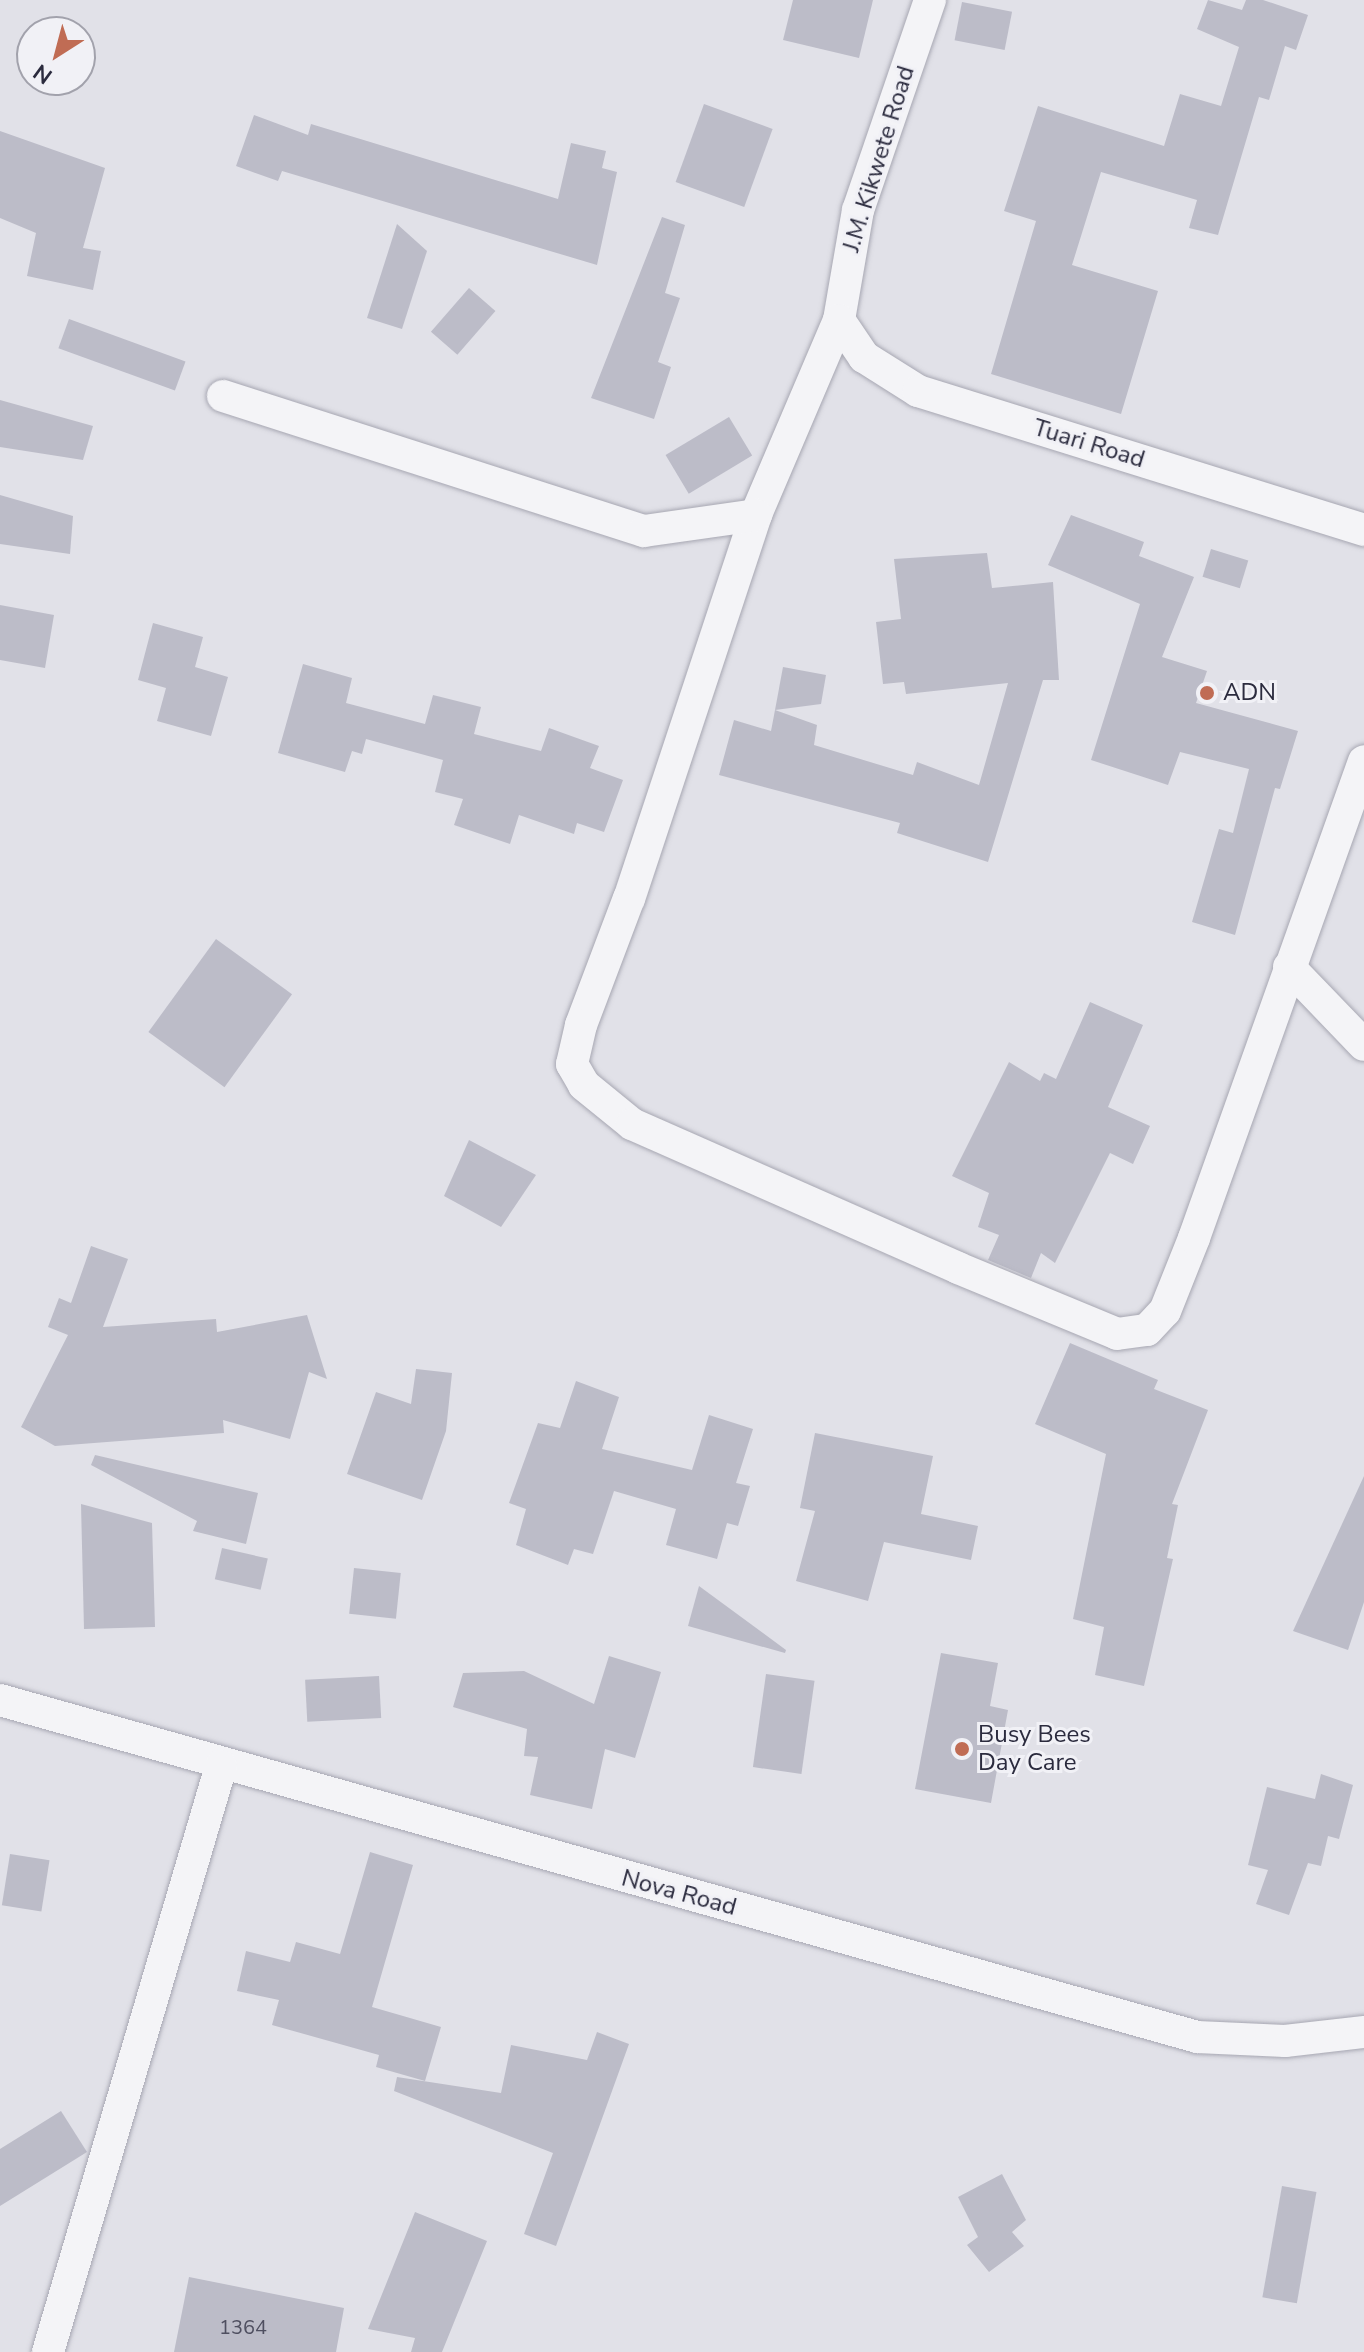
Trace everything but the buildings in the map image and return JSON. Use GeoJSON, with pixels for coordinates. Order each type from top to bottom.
{"type":"FeatureCollection","features":[{"type":"Feature","properties":{"kind":"street","name":"J.M. Kikwete Road"},"geometry":{"type":"LineString","coordinates":[[930,0],[858,210],[839,320],[756,515],[629,898],[581,1025],[572,1064],[584,1085],[632,1124],[958,1268],[1117,1334],[1147,1330],[1165,1311],[1194,1238],[1289,967]]}},
{"type":"Feature","properties":{"kind":"street","name":"Tuari Road"},"geometry":{"type":"LineString","coordinates":[[839,320],[864,357],[918,391],[1364,530]]}},
{"type":"Feature","properties":{"kind":"street"},"geometry":{"type":"LineString","coordinates":[[223,396],[644,531],[756,515]]}},
{"type":"Feature","properties":{"kind":"street"},"geometry":{"type":"LineString","coordinates":[[1364,761],[1289,967],[1364,1045]]}},
{"type":"Feature","properties":{"kind":"street","name":"Nova Road"},"geometry":{"type":"LineString","coordinates":[[0,1700],[221,1766],[1197,2037],[1285,2041],[1364,2032]]}},
{"type":"Feature","properties":{"kind":"street"},"geometry":{"type":"LineString","coordinates":[[48,2352],[221,1766]]}},
{"type":"Feature","properties":{"kind":"place","name":"ADN"},"geometry":{"type":"Point","coordinates":[1207,693]}},
{"type":"Feature","properties":{"kind":"place","name":"Busy Bees Day Care"},"geometry":{"type":"Point","coordinates":[962,1749]}}]}
